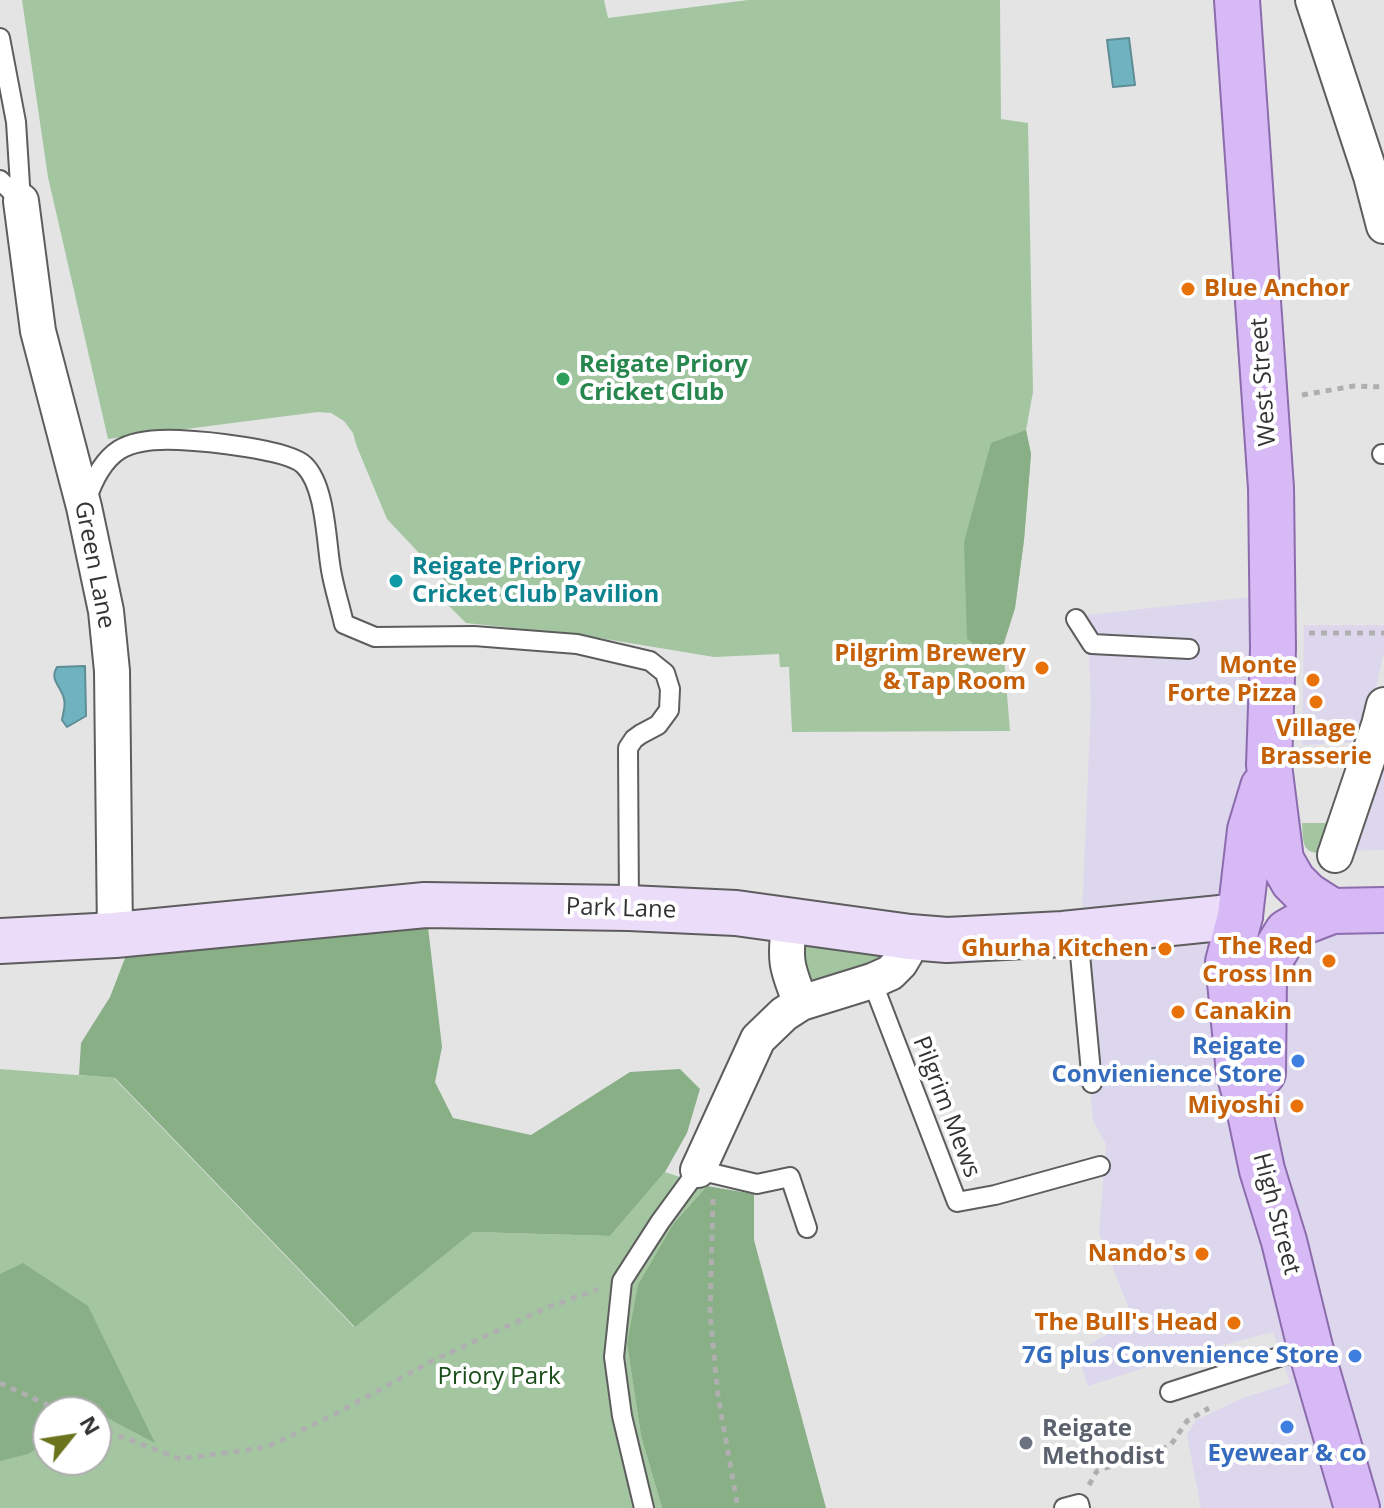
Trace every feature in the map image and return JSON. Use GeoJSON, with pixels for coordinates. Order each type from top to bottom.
{"type":"FeatureCollection","features":[{"type":"Feature","properties":{"kind":"main road","name":"West Street"},"geometry":{"type":"LineString","coordinates":[[1237,0],[1271,488],[1269,765],[1281,860],[1293,881],[1307,895],[1332,911]]}},
{"type":"Feature","properties":{"kind":"main road","name":"West Street"},"geometry":{"type":"LineString","coordinates":[[1240,916],[1250,830],[1269,765]]}},
{"type":"Feature","properties":{"kind":"main road"},"geometry":{"type":"LineString","coordinates":[[1250,1113],[1263,1075],[1264,977],[1268,963],[1287,932],[1332,911],[1384,910]]}},
{"type":"Feature","properties":{"kind":"main road","name":"High Street"},"geometry":{"type":"LineString","coordinates":[[1240,916],[1228,962],[1239,1073],[1310,1347],[1357,1508]]}},
{"type":"Feature","properties":{"kind":"street"},"geometry":{"type":"LineString","coordinates":[[1313,0],[1371,176],[1384,226]]}},
{"type":"Feature","properties":{"kind":"street","name":"Green Lane"},"geometry":{"type":"LineString","coordinates":[[11,191],[38,331],[84,507],[106,611],[112,671],[115,935]]}},
{"type":"Feature","properties":{"kind":"street"},"geometry":{"type":"LineString","coordinates":[[1335,855],[1384,705]]}},
{"type":"Feature","properties":{"kind":"street","name":"Park Lane"},"geometry":{"type":"LineString","coordinates":[[0,941],[115,935],[425,905],[736,913],[947,940],[1078,933],[1240,916]]}},
{"type":"Feature","properties":{"kind":"street"},"geometry":{"type":"LineString","coordinates":[[790,919],[786,962],[801,1003]]}},
{"type":"Feature","properties":{"kind":"street"},"geometry":{"type":"LineString","coordinates":[[1197,921],[1210,931],[1228,962]]}},
{"type":"Feature","properties":{"kind":"street"},"geometry":{"type":"LineString","coordinates":[[706,1172],[758,1039],[784,1014],[801,1003],[890,973],[906,953],[910,937]]}},
{"type":"Feature","properties":{"kind":"lane"},"geometry":{"type":"LineString","coordinates":[[0,38],[16,122],[11,191]]}},
{"type":"Feature","properties":{"kind":"lane"},"geometry":{"type":"LineString","coordinates":[[84,507],[101,469],[116,451],[135,443],[178,439],[286,455],[304,465],[317,486],[323,507],[331,574],[344,624],[375,637],[474,636],[577,644],[650,661],[665,673],[670,689],[669,710],[658,725],[634,739],[628,748],[629,908]]}},
{"type":"Feature","properties":{"kind":"lane"},"geometry":{"type":"LineString","coordinates":[[1076,619],[1092,644],[1189,649]]}},
{"type":"Feature","properties":{"kind":"lane"},"geometry":{"type":"LineString","coordinates":[[1078,933],[1092,1083]]}},
{"type":"Feature","properties":{"kind":"lane","name":"Pilgrim Mews"},"geometry":{"type":"LineString","coordinates":[[872,981],[957,1202],[995,1195],[1100,1166]]}},
{"type":"Feature","properties":{"kind":"lane"},"geometry":{"type":"LineString","coordinates":[[644,1508],[622,1416],[614,1357],[622,1281],[660,1222],[706,1172],[757,1184],[790,1177],[807,1228]]}},
{"type":"Feature","properties":{"kind":"lane"},"geometry":{"type":"LineString","coordinates":[[1170,1392],[1310,1347]]}},
{"type":"Feature","properties":{"kind":"path"},"geometry":{"type":"LineString","coordinates":[[1266,403],[1354,386],[1384,387]]}},
{"type":"Feature","properties":{"kind":"path"},"geometry":{"type":"LineString","coordinates":[[1269,641],[1310,634],[1384,633]]}},
{"type":"Feature","properties":{"kind":"path"},"geometry":{"type":"LineString","coordinates":[[706,1172],[711,1238],[710,1313],[718,1396],[738,1508]]}},
{"type":"Feature","properties":{"kind":"path"},"geometry":{"type":"LineString","coordinates":[[112,1433],[180,1459],[267,1447],[434,1360],[546,1308],[622,1281]]}},
{"type":"Feature","properties":{"kind":"path"},"geometry":{"type":"LineString","coordinates":[[1074,1507],[1097,1471],[1170,1446],[1187,1421],[1211,1407],[1216,1378]]}},
{"type":"Feature","properties":{"kind":"path"},"geometry":{"type":"LineString","coordinates":[[0,1383],[32,1398]]}},
{"type":"Feature","properties":{"kind":"shaded area"},"geometry":{"type":"Polygon","coordinates":[[[1251,597],[1256,695],[1229,923],[1384,931],[1384,1508],[1201,1508],[1187,1435],[1196,1420],[1243,1398],[1290,1383],[1273,1332],[1181,1356],[1088,1386],[1077,1352],[1133,1319],[1099,1233],[1106,1144],[1093,1121],[1082,1006],[1081,937],[1091,704],[1087,615],[1251,597]]]}},
{"type":"Feature","properties":{"kind":"shaded area"},"geometry":{"type":"Polygon","coordinates":[[[1304,625],[1384,625],[1384,652],[1364,742],[1302,745],[1304,625]]]}},
{"type":"Feature","properties":{"kind":"shaded area"},"geometry":{"type":"Polygon","coordinates":[[[1384,758],[1384,850],[1348,851],[1384,758]]]}},
{"type":"Feature","properties":{"kind":"green space","name":"Reigate Priory Cricket Club"},"geometry":{"type":"Polygon","coordinates":[[[22,0],[604,0],[608,18],[748,0],[1000,0],[1001,119],[1028,123],[1033,392],[1026,430],[1031,454],[1024,540],[1015,608],[1003,646],[1010,731],[792,732],[789,667],[780,667],[779,654],[714,657],[587,636],[466,623],[440,597],[450,586],[387,519],[353,433],[344,421],[331,413],[318,412],[108,439],[48,177],[22,0]]]}},
{"type":"Feature","properties":{"kind":"green space"},"geometry":{"type":"Polygon","coordinates":[[[1026,430],[1031,454],[1015,608],[1003,646],[981,649],[967,639],[964,542],[991,443],[1026,430]]]}},
{"type":"Feature","properties":{"kind":"green space"},"geometry":{"type":"Polygon","coordinates":[[[1356,743],[1319,853],[1313,852],[1304,844],[1302,823],[1326,823],[1356,743]]]}},
{"type":"Feature","properties":{"kind":"green space"},"geometry":{"type":"Polygon","coordinates":[[[428,927],[442,1047],[435,1082],[453,1118],[531,1135],[630,1072],[680,1069],[700,1089],[687,1133],[665,1172],[610,1236],[473,1232],[355,1327],[115,1078],[79,1075],[81,1043],[110,997],[125,958],[428,927]]]}},
{"type":"Feature","properties":{"kind":"green space"},"geometry":{"type":"Polygon","coordinates":[[[815,938],[885,953],[879,965],[814,981],[805,970],[802,959],[805,949],[815,938]]]}},
{"type":"Feature","properties":{"kind":"green space","name":"Priory Park"},"geometry":{"type":"Polygon","coordinates":[[[0,1069],[114,1078],[354,1327],[473,1232],[610,1236],[665,1172],[707,1186],[674,1223],[627,1344],[641,1436],[662,1508],[0,1508],[0,1069]]]}},
{"type":"Feature","properties":{"kind":"green space"},"geometry":{"type":"Polygon","coordinates":[[[707,1186],[754,1194],[754,1240],[826,1508],[662,1508],[641,1436],[627,1344],[638,1285],[674,1223],[707,1186]]]}},
{"type":"Feature","properties":{"kind":"green space"},"geometry":{"type":"Polygon","coordinates":[[[23,1263],[88,1306],[155,1443],[112,1420],[112,1396],[32,1396],[32,1452],[0,1461],[0,1274],[23,1263]]]}},
{"type":"Feature","properties":{"kind":"water"},"geometry":{"type":"Polygon","coordinates":[[[1129,38],[1135,85],[1113,87],[1107,40],[1129,38]]]}},
{"type":"Feature","properties":{"kind":"water"},"geometry":{"type":"Polygon","coordinates":[[[85,666],[86,716],[67,727],[62,720],[65,702],[55,680],[55,672],[57,667],[85,666]]]}},
{"type":"Feature","properties":{"kind":"place","name":"Blue Anchor"},"geometry":{"type":"Point","coordinates":[1188,289]}},
{"type":"Feature","properties":{"kind":"place","name":"Reigate Priory Cricket Club"},"geometry":{"type":"Point","coordinates":[563,379]}},
{"type":"Feature","properties":{"kind":"place","name":"Reigate Priory Cricket Club Pavilion"},"geometry":{"type":"Point","coordinates":[396,581]}},
{"type":"Feature","properties":{"kind":"place","name":"Pilgrim Brewery & Tap Room"},"geometry":{"type":"Point","coordinates":[1042,668]}},
{"type":"Feature","properties":{"kind":"place","name":"Monte Forte Pizza"},"geometry":{"type":"Point","coordinates":[1313,680]}},
{"type":"Feature","properties":{"kind":"place","name":"Village Brasserie"},"geometry":{"type":"Point","coordinates":[1316,702]}},
{"type":"Feature","properties":{"kind":"place","name":"Ghurha Kitchen"},"geometry":{"type":"Point","coordinates":[1165,949]}},
{"type":"Feature","properties":{"kind":"place","name":"The Red Cross Inn"},"geometry":{"type":"Point","coordinates":[1329,961]}},
{"type":"Feature","properties":{"kind":"place","name":"Canakin"},"geometry":{"type":"Point","coordinates":[1178,1012]}},
{"type":"Feature","properties":{"kind":"place","name":"Reigate Convienience Store"},"geometry":{"type":"Point","coordinates":[1298,1061]}},
{"type":"Feature","properties":{"kind":"place","name":"Miyoshi"},"geometry":{"type":"Point","coordinates":[1297,1106]}},
{"type":"Feature","properties":{"kind":"place","name":"Nando's"},"geometry":{"type":"Point","coordinates":[1202,1254]}},
{"type":"Feature","properties":{"kind":"place","name":"The Bull's Head"},"geometry":{"type":"Point","coordinates":[1234,1323]}},
{"type":"Feature","properties":{"kind":"place","name":"7G plus Convenience Store"},"geometry":{"type":"Point","coordinates":[1355,1356]}},
{"type":"Feature","properties":{"kind":"place","name":"Eyewear & co"},"geometry":{"type":"Point","coordinates":[1287,1427]}},
{"type":"Feature","properties":{"kind":"place","name":"Reigate Methodist"},"geometry":{"type":"Point","coordinates":[1026,1443]}}]}
